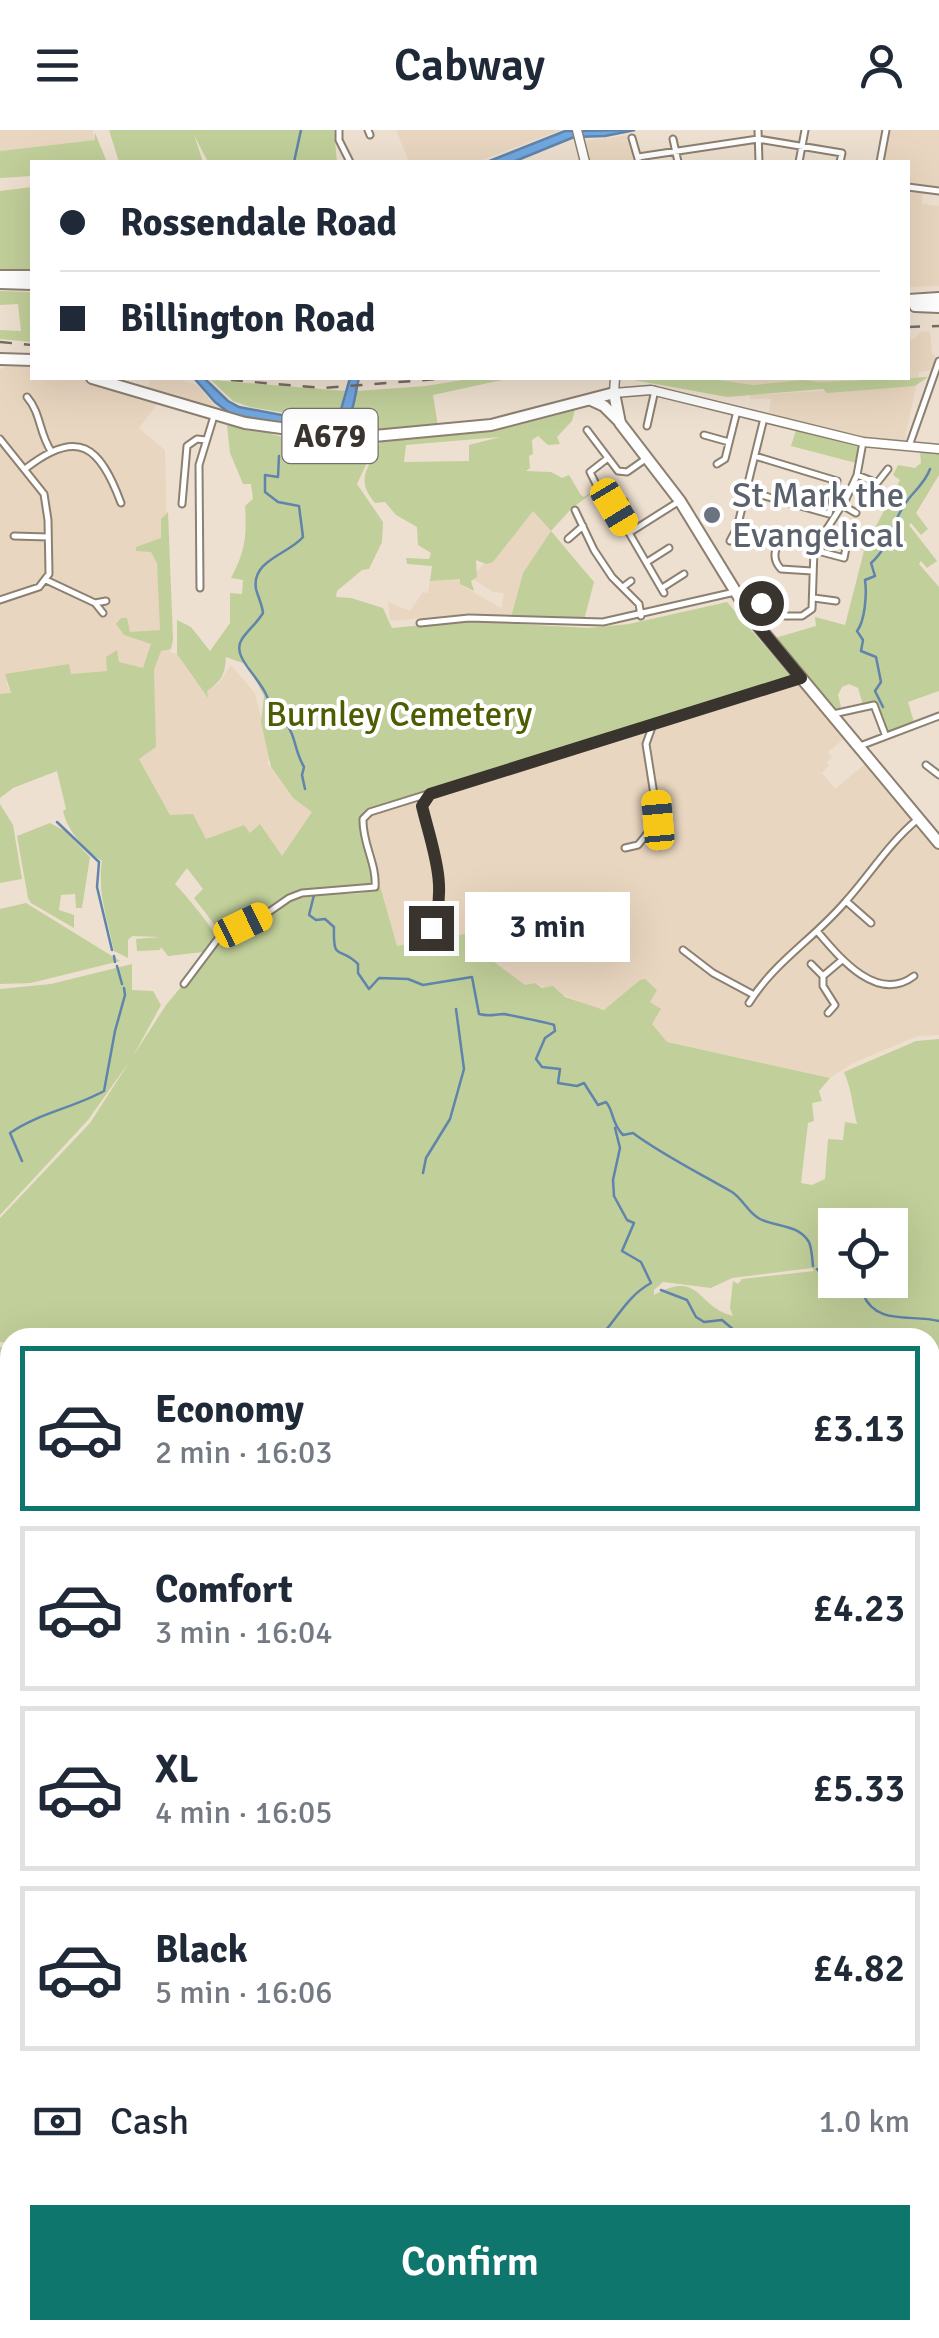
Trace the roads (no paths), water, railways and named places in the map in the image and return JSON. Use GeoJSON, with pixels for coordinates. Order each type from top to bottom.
{"type":"FeatureCollection","features":[{"type":"Feature","properties":{"kind":"highway"},"geometry":{"type":"LineString","coordinates":[[0,280],[30,280]]}},
{"type":"Feature","properties":{"kind":"highway"},"geometry":{"type":"LineString","coordinates":[[910,302],[939,301]]}},
{"type":"Feature","properties":{"kind":"highway"},"geometry":{"type":"LineString","coordinates":[[0,359],[30,360]]}},
{"type":"Feature","properties":{"kind":"highway","name":"A679"},"geometry":{"type":"LineString","coordinates":[[98,380],[214,416],[308,434],[374,437],[491,425],[614,393]]}},
{"type":"Feature","properties":{"kind":"highway"},"geometry":{"type":"LineString","coordinates":[[614,393],[620,423]]}},
{"type":"Feature","properties":{"kind":"highway"},"geometry":{"type":"LineString","coordinates":[[592,400],[620,423],[680,501],[753,620],[939,843]]}},
{"type":"Feature","properties":{"kind":"main road"},"geometry":{"type":"LineString","coordinates":[[577,130],[584,160]]}},
{"type":"Feature","properties":{"kind":"main road"},"geometry":{"type":"LineString","coordinates":[[614,393],[616,380]]}},
{"type":"Feature","properties":{"kind":"main road"},"geometry":{"type":"LineString","coordinates":[[619,380],[632,390]]}},
{"type":"Feature","properties":{"kind":"main road","name":"A679"},"geometry":{"type":"LineString","coordinates":[[614,393],[656,390],[863,442],[939,450]]}},
{"type":"Feature","properties":{"kind":"street"},"geometry":{"type":"LineString","coordinates":[[339,130],[338,140],[347,160]]}},
{"type":"Feature","properties":{"kind":"street"},"geometry":{"type":"LineString","coordinates":[[758,130],[759,160]]}},
{"type":"Feature","properties":{"kind":"street"},"geometry":{"type":"LineString","coordinates":[[799,160],[805,130]]}},
{"type":"Feature","properties":{"kind":"street"},"geometry":{"type":"LineString","coordinates":[[880,160],[886,130]]}},
{"type":"Feature","properties":{"kind":"street"},"geometry":{"type":"LineString","coordinates":[[632,138],[639,160],[758,139],[842,153],[840,160]]}},
{"type":"Feature","properties":{"kind":"street"},"geometry":{"type":"LineString","coordinates":[[673,139],[678,160]]}},
{"type":"Feature","properties":{"kind":"street"},"geometry":{"type":"LineString","coordinates":[[910,187],[939,191]]}},
{"type":"Feature","properties":{"kind":"street"},"geometry":{"type":"LineString","coordinates":[[908,449],[939,361]]}},
{"type":"Feature","properties":{"kind":"street"},"geometry":{"type":"LineString","coordinates":[[647,426],[656,390]]}},
{"type":"Feature","properties":{"kind":"street"},"geometry":{"type":"LineString","coordinates":[[28,397],[37,409],[40,433],[51,451]]}},
{"type":"Feature","properties":{"kind":"street"},"geometry":{"type":"LineString","coordinates":[[717,464],[725,459],[738,411]]}},
{"type":"Feature","properties":{"kind":"street"},"geometry":{"type":"LineString","coordinates":[[200,588],[199,466],[214,416]]}},
{"type":"Feature","properties":{"kind":"street"},"geometry":{"type":"LineString","coordinates":[[730,541],[737,528],[764,418]]}},
{"type":"Feature","properties":{"kind":"street"},"geometry":{"type":"LineString","coordinates":[[588,430],[622,472],[647,458]]}},
{"type":"Feature","properties":{"kind":"street"},"geometry":{"type":"LineString","coordinates":[[704,435],[729,442]]}},
{"type":"Feature","properties":{"kind":"street"},"geometry":{"type":"LineString","coordinates":[[0,439],[44,494],[48,537],[46,580],[39,587],[0,600]]}},
{"type":"Feature","properties":{"kind":"street"},"geometry":{"type":"LineString","coordinates":[[182,504],[187,446],[206,440]]}},
{"type":"Feature","properties":{"kind":"street"},"geometry":{"type":"LineString","coordinates":[[785,616],[802,616],[812,610],[814,550],[857,475],[863,442]]}},
{"type":"Feature","properties":{"kind":"street"},"geometry":{"type":"LineString","coordinates":[[26,469],[67,445],[88,448],[110,472],[121,503]]}},
{"type":"Feature","properties":{"kind":"street"},"geometry":{"type":"LineString","coordinates":[[747,491],[829,514],[837,481],[755,456]]}},
{"type":"Feature","properties":{"kind":"street"},"geometry":{"type":"LineString","coordinates":[[596,484],[590,472],[608,458]]}},
{"type":"Feature","properties":{"kind":"street"},"geometry":{"type":"LineString","coordinates":[[857,475],[877,483],[888,469]]}},
{"type":"Feature","properties":{"kind":"street"},"geometry":{"type":"LineString","coordinates":[[624,501],[614,507],[663,590],[684,574]]}},
{"type":"Feature","properties":{"kind":"street"},"geometry":{"type":"LineString","coordinates":[[630,532],[680,501]]}},
{"type":"Feature","properties":{"kind":"street"},"geometry":{"type":"LineString","coordinates":[[842,505],[856,514]]}},
{"type":"Feature","properties":{"kind":"street"},"geometry":{"type":"LineString","coordinates":[[574,513],[612,577],[639,604],[641,616]]}},
{"type":"Feature","properties":{"kind":"street"},"geometry":{"type":"LineString","coordinates":[[568,540],[584,526]]}},
{"type":"Feature","properties":{"kind":"street"},"geometry":{"type":"LineString","coordinates":[[783,534],[774,554],[775,562],[781,569],[812,571]]}},
{"type":"Feature","properties":{"kind":"street"},"geometry":{"type":"LineString","coordinates":[[14,536],[48,537]]}},
{"type":"Feature","properties":{"kind":"street"},"geometry":{"type":"LineString","coordinates":[[647,562],[669,548]]}},
{"type":"Feature","properties":{"kind":"street"},"geometry":{"type":"LineString","coordinates":[[814,550],[844,558],[846,548]]}},
{"type":"Feature","properties":{"kind":"street"},"geometry":{"type":"LineString","coordinates":[[46,580],[95,604],[104,613]]}},
{"type":"Feature","properties":{"kind":"street"},"geometry":{"type":"LineString","coordinates":[[623,586],[632,581]]}},
{"type":"Feature","properties":{"kind":"street"},"geometry":{"type":"LineString","coordinates":[[420,623],[470,618],[604,622],[735,592]]}},
{"type":"Feature","properties":{"kind":"street"},"geometry":{"type":"LineString","coordinates":[[753,620],[764,613],[761,603],[766,596]]}},
{"type":"Feature","properties":{"kind":"street"},"geometry":{"type":"LineString","coordinates":[[814,598],[836,601]]}},
{"type":"Feature","properties":{"kind":"street"},"geometry":{"type":"LineString","coordinates":[[95,604],[106,601]]}},
{"type":"Feature","properties":{"kind":"street"},"geometry":{"type":"LineString","coordinates":[[184,984],[220,936],[289,898],[302,893],[375,887],[362,832],[365,815],[801,678]]}},
{"type":"Feature","properties":{"kind":"street"},"geometry":{"type":"LineString","coordinates":[[833,714],[874,704],[885,734]]}},
{"type":"Feature","properties":{"kind":"street"},"geometry":{"type":"LineString","coordinates":[[860,746],[939,716]]}},
{"type":"Feature","properties":{"kind":"street"},"geometry":{"type":"LineString","coordinates":[[625,848],[638,845],[658,820],[646,744],[653,724]]}},
{"type":"Feature","properties":{"kind":"street"},"geometry":{"type":"LineString","coordinates":[[926,765],[939,774]]}},
{"type":"Feature","properties":{"kind":"street"},"geometry":{"type":"LineString","coordinates":[[430,794],[422,806],[439,900],[431,928]]}},
{"type":"Feature","properties":{"kind":"street"},"geometry":{"type":"LineString","coordinates":[[749,1003],[768,974],[817,932],[892,841],[919,818]]}},
{"type":"Feature","properties":{"kind":"street"},"geometry":{"type":"LineString","coordinates":[[846,901],[871,923]]}},
{"type":"Feature","properties":{"kind":"street"},"geometry":{"type":"LineString","coordinates":[[817,932],[860,976],[878,982],[909,980],[914,976]]}},
{"type":"Feature","properties":{"kind":"street"},"geometry":{"type":"LineString","coordinates":[[683,950],[712,972],[754,995]]}},
{"type":"Feature","properties":{"kind":"street"},"geometry":{"type":"LineString","coordinates":[[828,1013],[835,1005],[822,986],[823,976],[842,960]]}},
{"type":"Feature","properties":{"kind":"street"},"geometry":{"type":"LineString","coordinates":[[811,964],[823,976]]}},
{"type":"Feature","properties":{"kind":"water"},"geometry":{"type":"Polygon","coordinates":[[[635,130],[574,137],[518,160],[492,160],[565,131],[635,130]]]}},
{"type":"Feature","properties":{"kind":"water"},"geometry":{"type":"Polygon","coordinates":[[[196,380],[206,380],[239,407],[327,422],[340,413],[349,380],[359,380],[350,415],[337,432],[232,415],[196,380]]]}},
{"type":"Feature","properties":{"kind":"waterway"},"geometry":{"type":"LineString","coordinates":[[294,160],[301,130]]}},
{"type":"Feature","properties":{"kind":"waterway"},"geometry":{"type":"LineString","coordinates":[[279,456],[278,477],[265,475],[265,492],[278,502],[299,506],[303,537],[259,571],[256,589],[263,613],[239,647],[269,700],[270,711],[290,730],[304,767],[305,789]]}},
{"type":"Feature","properties":{"kind":"waterway"},"geometry":{"type":"LineString","coordinates":[[883,707],[875,691],[881,682],[876,657],[861,651],[863,640],[857,631],[865,607],[865,580],[875,576],[871,563],[930,469]]}},
{"type":"Feature","properties":{"kind":"waterway"},"geometry":{"type":"LineString","coordinates":[[57,822],[99,862],[97,887],[112,950]]}},
{"type":"Feature","properties":{"kind":"waterway"},"geometry":{"type":"LineString","coordinates":[[314,895],[309,915],[316,920],[325,919],[334,927],[336,950],[358,964],[358,973],[369,989],[379,978],[408,979],[423,985],[472,977],[479,1014],[504,1014],[554,1025],[555,1031],[545,1038],[536,1059],[542,1067],[560,1069],[558,1083],[584,1083],[598,1105],[606,1102],[623,1135],[633,1133],[732,1192],[760,1219],[799,1232],[809,1242],[813,1266]]}},
{"type":"Feature","properties":{"kind":"waterway"},"geometry":{"type":"LineString","coordinates":[[114,956],[115,962]]}},
{"type":"Feature","properties":{"kind":"waterway"},"geometry":{"type":"LineString","coordinates":[[117,966],[122,984]]}},
{"type":"Feature","properties":{"kind":"waterway"},"geometry":{"type":"LineString","coordinates":[[22,1161],[10,1133],[104,1091],[124,988]]}},
{"type":"Feature","properties":{"kind":"waterway"},"geometry":{"type":"LineString","coordinates":[[423,1173],[426,1158],[450,1119],[464,1069],[456,1009]]}},
{"type":"Feature","properties":{"kind":"waterway"},"geometry":{"type":"LineString","coordinates":[[607,1328],[629,1301],[651,1283],[641,1262],[622,1251],[634,1223],[627,1220],[614,1196],[620,1148],[615,1128]]}},
{"type":"Feature","properties":{"kind":"waterway"},"geometry":{"type":"LineString","coordinates":[[661,1290],[687,1300],[696,1317],[704,1322],[722,1320],[732,1328]]}},
{"type":"Feature","properties":{"kind":"waterway"},"geometry":{"type":"LineString","coordinates":[[865,1298],[886,1315],[939,1321]]}},
{"type":"Feature","properties":{"kind":"railway"},"geometry":{"type":"LineString","coordinates":[[910,327],[939,326]]}},
{"type":"Feature","properties":{"kind":"railway"},"geometry":{"type":"LineString","coordinates":[[0,342],[30,345]]}},
{"type":"Feature","properties":{"kind":"railway"},"geometry":{"type":"LineString","coordinates":[[230,380],[323,388],[425,380]]}},
{"type":"Feature","properties":{"kind":"place","name":"St Mark the Evangelical"},"geometry":{"type":"Point","coordinates":[712,515]}},
{"type":"Feature","properties":{"kind":"park label","name":"Burnley Cemetery"},"geometry":{"type":"Point","coordinates":[399,714]}}]}
